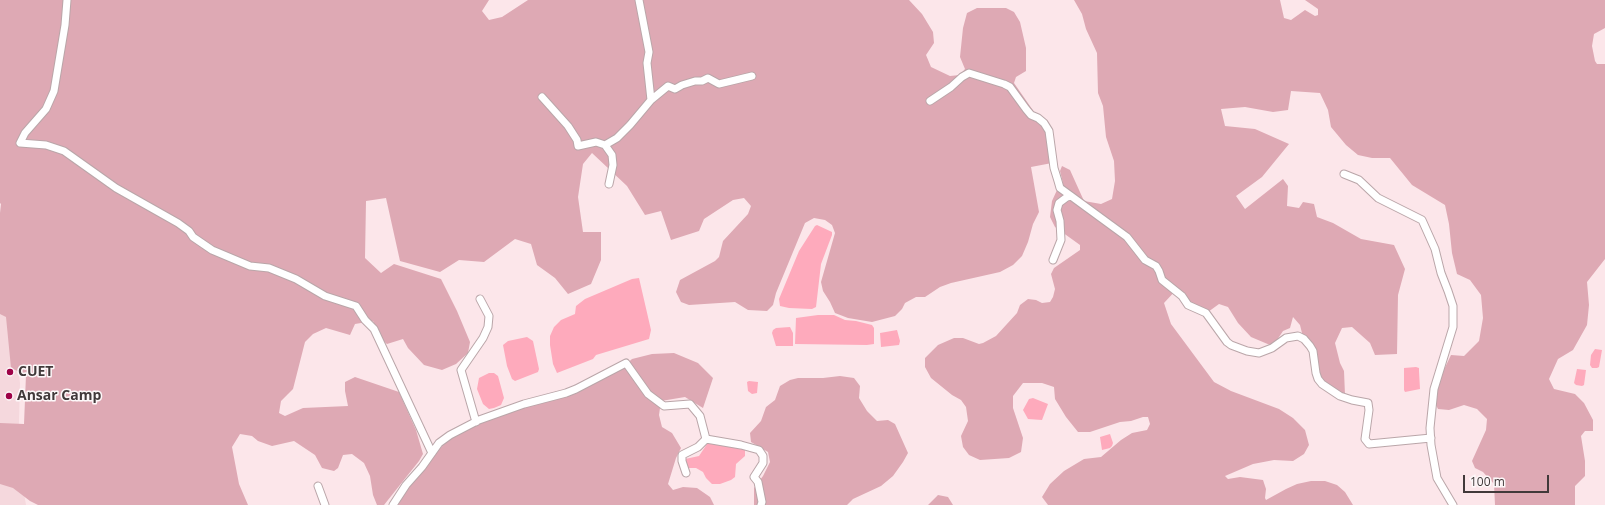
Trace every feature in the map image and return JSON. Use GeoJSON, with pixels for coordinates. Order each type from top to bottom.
{"type":"FeatureCollection","features":[{"type":"Feature","properties":{"kind":"street"},"geometry":{"type":"LineString","coordinates":[[67,0],[65,25],[54,91],[46,109],[25,133],[20,143],[46,145],[64,152],[116,188],[178,224],[212,250],[250,266],[269,268],[296,279],[325,296],[356,306],[374,329],[432,453]]}},
{"type":"Feature","properties":{"kind":"street"},"geometry":{"type":"LineString","coordinates":[[639,0],[648,52],[647,63],[651,100]]}},
{"type":"Feature","properties":{"kind":"street"},"geometry":{"type":"LineString","coordinates":[[930,101],[969,73],[1010,87],[1026,109],[1044,124],[1049,131],[1054,168],[1060,188],[1127,237],[1145,260],[1156,266],[1160,271],[1162,280],[1182,296],[1188,305],[1206,313],[1227,342],[1247,351],[1259,353],[1272,348],[1286,338],[1298,336],[1304,339],[1313,351],[1316,373],[1322,384],[1340,396],[1368,403],[1369,410],[1365,439],[1369,444],[1430,438]]}},
{"type":"Feature","properties":{"kind":"street"},"geometry":{"type":"LineString","coordinates":[[605,145],[617,138],[651,100],[668,86],[675,89],[682,85],[695,81],[702,81],[708,78],[719,84],[752,76]]}},
{"type":"Feature","properties":{"kind":"street"},"geometry":{"type":"LineString","coordinates":[[542,97],[568,126],[577,140],[578,146],[596,142],[605,145],[612,155],[613,165],[609,184]]}},
{"type":"Feature","properties":{"kind":"street"},"geometry":{"type":"LineString","coordinates":[[1344,174],[1359,180],[1378,198],[1422,220],[1435,249],[1441,273],[1453,306],[1453,327],[1434,389],[1430,438],[1437,478],[1453,505]]}},
{"type":"Feature","properties":{"kind":"street"},"geometry":{"type":"LineString","coordinates":[[1053,260],[1061,240],[1060,222],[1057,210],[1059,203],[1071,196]]}},
{"type":"Feature","properties":{"kind":"street"},"geometry":{"type":"LineString","coordinates":[[476,422],[461,370],[484,338],[488,327],[489,316],[480,299]]}},
{"type":"Feature","properties":{"kind":"street"},"geometry":{"type":"LineString","coordinates":[[393,505],[406,485],[422,467],[439,443],[450,435],[476,422],[524,404],[566,393],[626,363],[648,394],[664,406],[690,404],[700,416],[706,439]]}},
{"type":"Feature","properties":{"kind":"street"},"geometry":{"type":"LineString","coordinates":[[686,474],[682,455],[698,447],[706,439]]}},
{"type":"Feature","properties":{"kind":"street"},"geometry":{"type":"LineString","coordinates":[[706,439],[741,445],[759,450],[763,456],[763,463],[754,477],[758,482],[762,502],[761,505]]}},
{"type":"Feature","properties":{"kind":"street"},"geometry":{"type":"LineString","coordinates":[[318,486],[325,505]]}},
{"type":"Feature","properties":{"kind":"shaded area"},"geometry":{"type":"Polygon","coordinates":[[[0,0],[489,0],[482,11],[489,20],[502,17],[528,0],[909,0],[922,14],[933,32],[934,43],[926,55],[931,67],[950,76],[960,75],[965,69],[960,57],[963,28],[967,13],[977,8],[1006,8],[1014,12],[1020,22],[1026,48],[1026,71],[1016,77],[1014,83],[1048,132],[1052,163],[1031,167],[1039,212],[1033,224],[1022,256],[1013,265],[1000,272],[951,283],[940,287],[925,297],[916,297],[905,303],[902,309],[895,316],[872,322],[848,318],[835,313],[823,291],[821,282],[835,233],[832,225],[825,220],[814,218],[805,223],[776,293],[773,305],[767,311],[748,310],[735,302],[689,305],[681,302],[676,292],[680,280],[715,261],[719,257],[723,241],[748,214],[751,206],[744,198],[733,200],[704,219],[699,231],[671,240],[661,211],[645,215],[627,186],[592,153],[583,164],[578,197],[583,232],[601,232],[601,260],[591,284],[568,294],[555,278],[537,265],[531,244],[515,239],[484,262],[459,260],[440,272],[400,261],[386,198],[366,201],[365,258],[381,273],[394,264],[441,279],[470,342],[468,353],[456,364],[442,370],[424,365],[408,348],[403,339],[387,344],[381,339],[373,321],[355,324],[350,335],[326,328],[313,334],[305,342],[293,389],[281,401],[279,413],[285,416],[303,408],[348,406],[345,382],[355,377],[399,392],[416,430],[423,454],[384,505],[377,505],[373,495],[370,476],[364,463],[352,454],[343,455],[338,468],[334,471],[322,468],[315,455],[294,441],[272,446],[258,441],[252,436],[240,434],[232,447],[239,484],[248,505],[38,505],[13,488],[0,484],[0,423],[24,424],[26,375],[11,368],[6,317],[0,314],[0,0]]]}},
{"type":"Feature","properties":{"kind":"shaded area"},"geometry":{"type":"Polygon","coordinates":[[[1074,0],[1280,0],[1284,18],[1291,20],[1305,10],[1315,16],[1318,15],[1318,9],[1305,0],[1605,0],[1605,28],[1594,34],[1592,46],[1597,64],[1605,64],[1605,259],[1587,282],[1589,305],[1587,325],[1573,350],[1558,359],[1549,379],[1554,389],[1575,394],[1584,403],[1593,420],[1593,431],[1585,431],[1581,436],[1585,461],[1585,476],[1575,486],[1575,505],[1495,505],[1494,484],[1483,472],[1475,468],[1472,461],[1486,430],[1487,419],[1477,409],[1464,405],[1449,410],[1438,409],[1436,405],[1439,380],[1451,355],[1464,356],[1479,341],[1483,318],[1481,295],[1470,280],[1457,274],[1452,253],[1449,224],[1445,205],[1412,185],[1390,158],[1372,158],[1358,155],[1346,145],[1331,127],[1328,110],[1320,93],[1291,91],[1288,110],[1273,112],[1245,107],[1221,109],[1225,126],[1255,129],[1289,144],[1262,177],[1236,196],[1245,209],[1283,179],[1288,186],[1287,206],[1299,208],[1303,202],[1314,204],[1317,217],[1333,223],[1361,239],[1394,245],[1405,269],[1398,295],[1397,354],[1375,355],[1370,343],[1352,327],[1342,328],[1335,343],[1340,363],[1344,371],[1345,395],[1337,393],[1319,377],[1314,350],[1303,337],[1300,325],[1293,317],[1290,328],[1283,331],[1275,343],[1270,345],[1251,337],[1238,323],[1228,307],[1219,304],[1208,312],[1190,304],[1177,289],[1164,303],[1171,324],[1214,382],[1231,391],[1279,409],[1293,418],[1305,430],[1309,445],[1304,454],[1293,461],[1274,460],[1253,464],[1225,476],[1228,479],[1240,477],[1263,480],[1266,489],[1266,500],[1297,484],[1311,481],[1325,481],[1337,485],[1345,492],[1353,505],[1048,505],[1042,497],[1050,484],[1064,471],[1084,459],[1101,457],[1132,433],[1147,430],[1150,424],[1148,417],[1143,417],[1131,421],[1120,422],[1090,432],[1078,432],[1066,417],[1055,399],[1054,387],[1042,383],[1023,383],[1013,396],[1013,408],[1023,438],[1021,452],[1009,458],[980,460],[969,455],[963,447],[961,436],[968,421],[966,407],[961,400],[952,395],[931,378],[925,367],[925,358],[938,345],[954,338],[963,338],[979,344],[996,336],[1017,313],[1020,305],[1028,299],[1036,300],[1042,303],[1050,302],[1055,289],[1051,274],[1054,268],[1080,250],[1080,245],[1055,227],[1050,217],[1052,201],[1057,190],[1063,183],[1060,171],[1062,166],[1070,170],[1084,201],[1101,204],[1112,199],[1115,181],[1114,161],[1106,137],[1103,106],[1098,93],[1097,53],[1086,29],[1082,14],[1074,0]]]}},
{"type":"Feature","properties":{"kind":"shaded area","name":"CUET"},"geometry":{"type":"Polygon","coordinates":[[[0,221],[20,383],[18,457],[26,505],[0,505],[0,221]]]}},
{"type":"Feature","properties":{"kind":"shaded area"},"geometry":{"type":"Polygon","coordinates":[[[817,225],[832,232],[832,235],[821,264],[816,307],[812,309],[780,306],[779,299],[799,251],[817,225]]]}},
{"type":"Feature","properties":{"kind":"shaded area"},"geometry":{"type":"Polygon","coordinates":[[[639,278],[651,330],[649,339],[596,355],[593,359],[557,373],[553,364],[550,345],[550,336],[554,327],[561,320],[575,314],[576,306],[585,299],[632,279],[639,278]]]}},
{"type":"Feature","properties":{"kind":"shaded area"},"geometry":{"type":"Polygon","coordinates":[[[818,315],[834,315],[845,320],[872,325],[874,328],[874,344],[795,344],[796,318],[818,315]]]}},
{"type":"Feature","properties":{"kind":"shaded area"},"geometry":{"type":"Polygon","coordinates":[[[790,327],[793,333],[793,346],[776,346],[772,333],[773,330],[776,328],[790,327]]]}},
{"type":"Feature","properties":{"kind":"shaded area"},"geometry":{"type":"Polygon","coordinates":[[[897,330],[900,341],[899,345],[881,347],[880,333],[897,330]]]}},
{"type":"Feature","properties":{"kind":"shaded area"},"geometry":{"type":"Polygon","coordinates":[[[527,337],[533,341],[539,369],[538,372],[515,381],[512,379],[507,366],[503,345],[508,341],[527,337]]]}},
{"type":"Feature","properties":{"kind":"shaded area"},"geometry":{"type":"Polygon","coordinates":[[[1595,349],[1602,350],[1599,367],[1592,368],[1590,365],[1591,355],[1595,349]]]}},
{"type":"Feature","properties":{"kind":"shaded area"},"geometry":{"type":"Polygon","coordinates":[[[674,353],[698,363],[713,378],[703,408],[685,397],[661,401],[659,415],[662,427],[672,433],[681,448],[676,458],[668,484],[673,490],[683,487],[697,488],[710,497],[714,505],[398,505],[408,487],[435,453],[453,436],[481,421],[542,402],[622,368],[632,359],[652,354],[674,353]]]}},
{"type":"Feature","properties":{"kind":"shaded area"},"geometry":{"type":"Polygon","coordinates":[[[1404,368],[1419,368],[1420,389],[1405,392],[1404,368]]]}},
{"type":"Feature","properties":{"kind":"shaded area"},"geometry":{"type":"Polygon","coordinates":[[[1577,369],[1586,370],[1584,385],[1582,386],[1574,383],[1577,369]]]}},
{"type":"Feature","properties":{"kind":"shaded area"},"geometry":{"type":"Polygon","coordinates":[[[489,373],[494,373],[498,376],[504,398],[501,405],[489,409],[483,404],[477,389],[479,378],[489,373]]]}},
{"type":"Feature","properties":{"kind":"shaded area"},"geometry":{"type":"Polygon","coordinates":[[[840,376],[854,378],[860,386],[859,398],[867,411],[877,421],[888,420],[895,424],[908,453],[903,462],[893,476],[881,486],[853,499],[847,505],[754,505],[754,488],[763,476],[770,462],[768,452],[751,442],[750,433],[761,421],[766,407],[775,400],[780,386],[790,380],[798,378],[840,376]]]}},
{"type":"Feature","properties":{"kind":"shaded area"},"geometry":{"type":"Polygon","coordinates":[[[747,382],[758,382],[757,393],[752,394],[748,391],[747,382]]]}},
{"type":"Feature","properties":{"kind":"shaded area"},"geometry":{"type":"Polygon","coordinates":[[[1033,398],[1048,404],[1042,420],[1028,419],[1023,410],[1029,399],[1033,398]]]}},
{"type":"Feature","properties":{"kind":"shaded area"},"geometry":{"type":"Polygon","coordinates":[[[1110,434],[1113,443],[1112,446],[1102,450],[1100,437],[1110,434]]]}},
{"type":"Feature","properties":{"kind":"shaded area"},"geometry":{"type":"Polygon","coordinates":[[[709,442],[742,448],[745,450],[745,456],[736,464],[735,477],[731,480],[720,484],[712,484],[703,472],[696,468],[687,468],[685,459],[699,456],[709,442]]]}},
{"type":"Feature","properties":{"kind":"shaded area"},"geometry":{"type":"Polygon","coordinates":[[[938,495],[948,497],[953,505],[928,505],[938,495]]]}},
{"type":"Feature","properties":{"kind":"place","name":"CUET"},"geometry":{"type":"Point","coordinates":[10,372]}},
{"type":"Feature","properties":{"kind":"place","name":"Ansar Camp"},"geometry":{"type":"Point","coordinates":[9,396]}}]}
